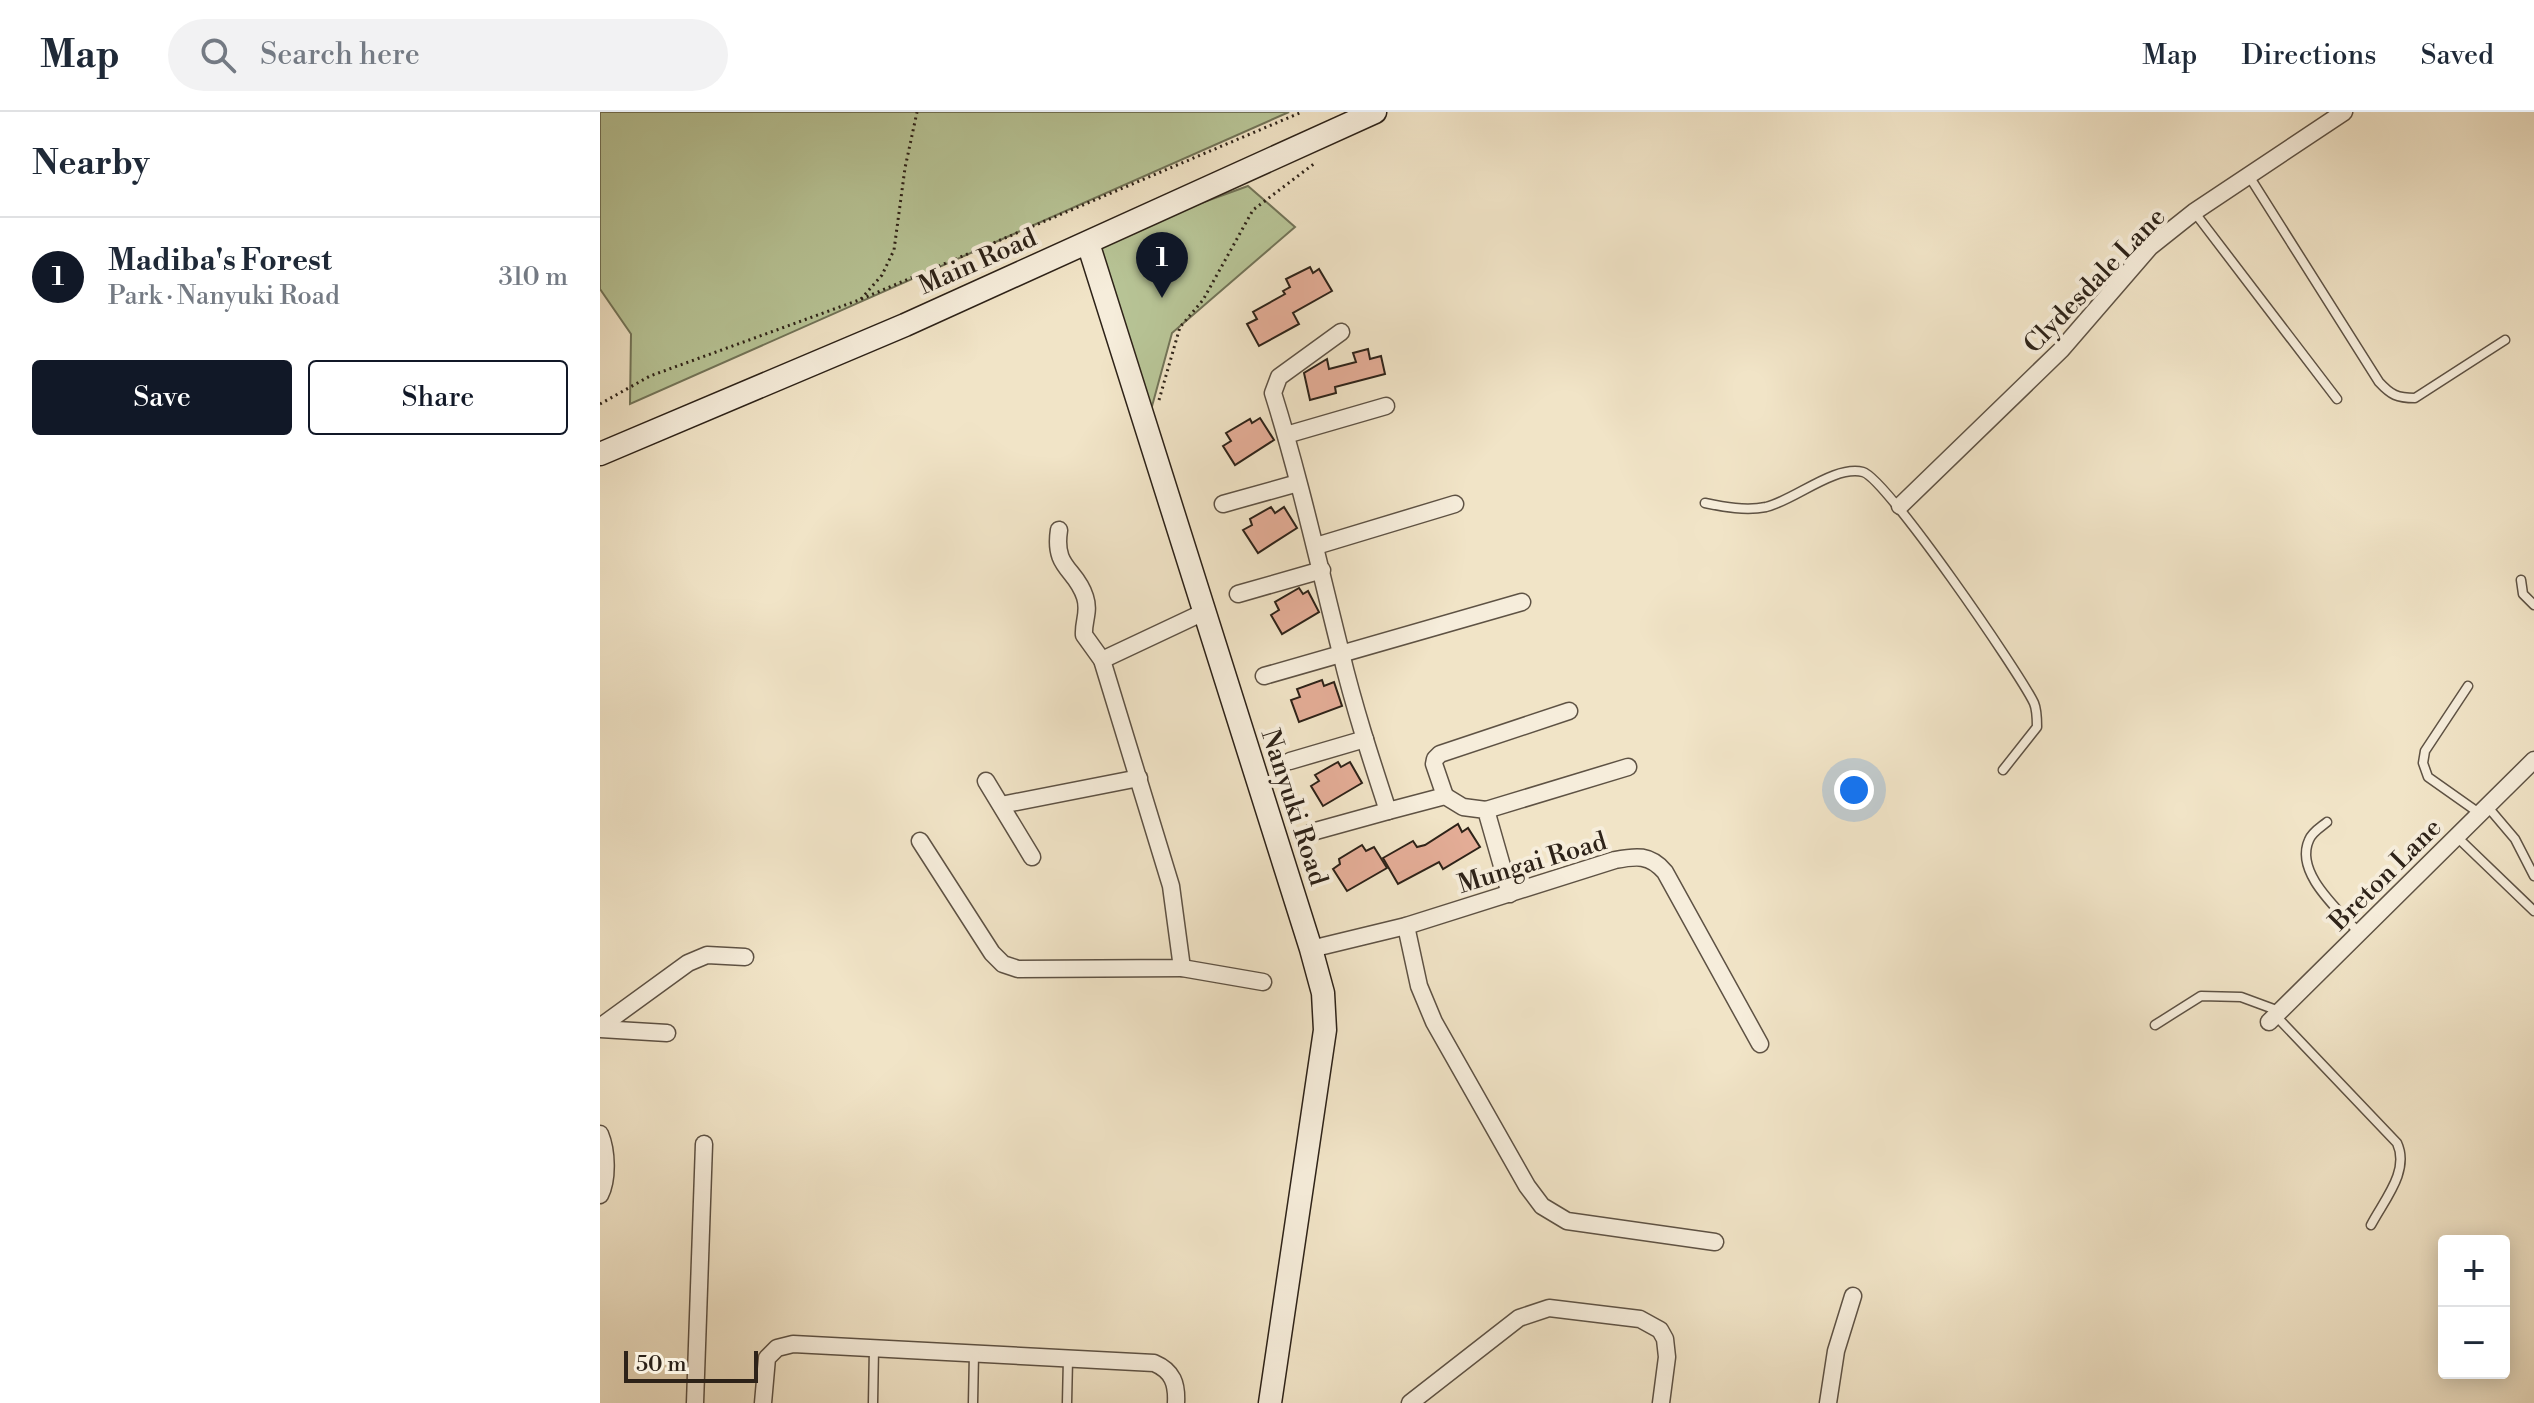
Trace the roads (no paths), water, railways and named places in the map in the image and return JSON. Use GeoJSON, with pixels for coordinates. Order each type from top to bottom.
{"type":"FeatureCollection","features":[{"type":"Feature","properties":{"kind":"street","name":"Main Road"},"geometry":{"type":"LineString","coordinates":[[600,454],[905,325],[1375,112]]}},
{"type":"Feature","properties":{"kind":"street","name":"Clydesdale Lane"},"geometry":{"type":"LineString","coordinates":[[1900,506],[2061,350],[2150,247],[2194,212],[2344,112]]}},
{"type":"Feature","properties":{"kind":"street","name":"Nanyuki Road"},"geometry":{"type":"LineString","coordinates":[[1088,243],[1323,993],[1325,1030],[1270,1403]]}},
{"type":"Feature","properties":{"kind":"street"},"geometry":{"type":"LineString","coordinates":[[1341,332],[1276,381],[1273,393],[1316,546],[1341,654],[1388,811]]}},
{"type":"Feature","properties":{"kind":"street"},"geometry":{"type":"LineString","coordinates":[[1286,435],[1386,406]]}},
{"type":"Feature","properties":{"kind":"street"},"geometry":{"type":"LineString","coordinates":[[1223,504],[1298,483]]}},
{"type":"Feature","properties":{"kind":"street"},"geometry":{"type":"LineString","coordinates":[[1316,546],[1455,504]]}},
{"type":"Feature","properties":{"kind":"street"},"geometry":{"type":"LineString","coordinates":[[1059,530],[1061,562],[1085,597],[1088,612],[1084,635],[1102,660],[1171,886],[1182,968]]}},
{"type":"Feature","properties":{"kind":"street"},"geometry":{"type":"LineString","coordinates":[[1238,594],[1322,570]]}},
{"type":"Feature","properties":{"kind":"street"},"geometry":{"type":"LineString","coordinates":[[1264,676],[1522,602]]}},
{"type":"Feature","properties":{"kind":"street"},"geometry":{"type":"LineString","coordinates":[[1102,660],[1204,612]]}},
{"type":"Feature","properties":{"kind":"street"},"geometry":{"type":"LineString","coordinates":[[1569,711],[1440,754],[1434,764],[1445,796],[1463,807],[1486,810],[1628,767]]}},
{"type":"Feature","properties":{"kind":"street"},"geometry":{"type":"LineString","coordinates":[[1290,761],[1365,739]]}},
{"type":"Feature","properties":{"kind":"street","name":"Breton Lane"},"geometry":{"type":"LineString","coordinates":[[2275,1016],[2534,760]]}},
{"type":"Feature","properties":{"kind":"street"},"geometry":{"type":"LineString","coordinates":[[1001,805],[1139,778]]}},
{"type":"Feature","properties":{"kind":"street"},"geometry":{"type":"LineString","coordinates":[[986,781],[1032,857]]}},
{"type":"Feature","properties":{"kind":"street"},"geometry":{"type":"LineString","coordinates":[[1312,832],[1445,796]]}},
{"type":"Feature","properties":{"kind":"street"},"geometry":{"type":"LineString","coordinates":[[1486,810],[1510,894]]}},
{"type":"Feature","properties":{"kind":"street"},"geometry":{"type":"LineString","coordinates":[[920,841],[992,953],[1003,964],[1018,969],[1182,968],[1263,982]]}},
{"type":"Feature","properties":{"kind":"street","name":"Mungai Road"},"geometry":{"type":"LineString","coordinates":[[1311,949],[1406,926],[1615,860],[1641,856],[1650,859],[1665,872],[1760,1044]]}},
{"type":"Feature","properties":{"kind":"street"},"geometry":{"type":"LineString","coordinates":[[1406,926],[1419,986],[1434,1022],[1527,1186],[1542,1206],[1567,1221],[1715,1242]]}},
{"type":"Feature","properties":{"kind":"street"},"geometry":{"type":"LineString","coordinates":[[600,1028],[688,963],[707,955],[745,957]]}},
{"type":"Feature","properties":{"kind":"street"},"geometry":{"type":"LineString","coordinates":[[600,1028],[667,1033]]}},
{"type":"Feature","properties":{"kind":"street"},"geometry":{"type":"LineString","coordinates":[[600,1134],[604,1146],[605,1183],[600,1195]]}},
{"type":"Feature","properties":{"kind":"street"},"geometry":{"type":"LineString","coordinates":[[695,1403],[704,1144]]}},
{"type":"Feature","properties":{"kind":"street"},"geometry":{"type":"LineString","coordinates":[[1828,1403],[1838,1343],[1853,1296]]}},
{"type":"Feature","properties":{"kind":"street"},"geometry":{"type":"LineString","coordinates":[[1410,1403],[1519,1318],[1549,1308],[1640,1319],[1660,1330],[1665,1339],[1667,1357],[1661,1403]]}},
{"type":"Feature","properties":{"kind":"street"},"geometry":{"type":"LineString","coordinates":[[763,1403],[767,1358],[777,1348],[793,1344],[1146,1362],[1162,1367],[1175,1382],[1176,1403]]}},
{"type":"Feature","properties":{"kind":"lane"},"geometry":{"type":"LineString","coordinates":[[2249,175],[2388,393],[2398,398],[2415,398],[2505,340]]}},
{"type":"Feature","properties":{"kind":"lane"},"geometry":{"type":"LineString","coordinates":[[2194,212],[2337,399]]}},
{"type":"Feature","properties":{"kind":"lane"},"geometry":{"type":"LineString","coordinates":[[1705,503],[1730,508],[1764,508],[1793,498],[1829,477],[1853,471],[1866,473],[1900,506],[2017,673],[2036,706],[2037,727],[2003,770]]}},
{"type":"Feature","properties":{"kind":"lane"},"geometry":{"type":"LineString","coordinates":[[2521,580],[2523,594],[2534,605]]}},
{"type":"Feature","properties":{"kind":"lane"},"geometry":{"type":"LineString","coordinates":[[2468,686],[2425,751],[2424,772],[2483,809],[2515,839],[2534,876]]}},
{"type":"Feature","properties":{"kind":"lane"},"geometry":{"type":"LineString","coordinates":[[2327,822],[2311,835],[2307,843],[2308,868],[2314,881],[2359,934]]}},
{"type":"Feature","properties":{"kind":"lane"},"geometry":{"type":"LineString","coordinates":[[2457,837],[2534,911]]}},
{"type":"Feature","properties":{"kind":"lane"},"geometry":{"type":"LineString","coordinates":[[2155,1025],[2201,996],[2241,997],[2275,1016],[2388,1131],[2403,1155],[2402,1168],[2371,1225]]}},
{"type":"Feature","properties":{"kind":"lane"},"geometry":{"type":"LineString","coordinates":[[873,1403],[874,1348]]}},
{"type":"Feature","properties":{"kind":"lane"},"geometry":{"type":"LineString","coordinates":[[973,1403],[974,1353]]}},
{"type":"Feature","properties":{"kind":"lane"},"geometry":{"type":"LineString","coordinates":[[1067,1403],[1068,1358]]}},
{"type":"Feature","properties":{"kind":"place","name":"Madiba's Forest"},"geometry":{"type":"Point","coordinates":[1162,298]}}]}
